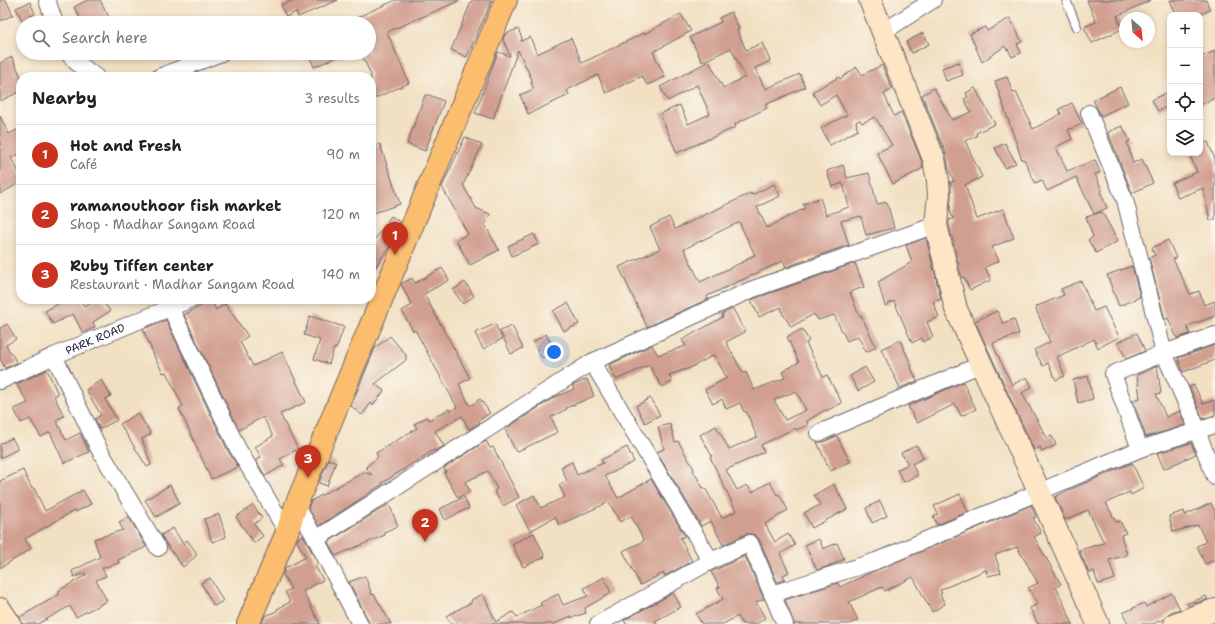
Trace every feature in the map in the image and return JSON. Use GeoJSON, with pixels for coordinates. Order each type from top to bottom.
{"type":"FeatureCollection","features":[{"type":"Feature","properties":{"kind":"main road"},"geometry":{"type":"LineString","coordinates":[[248,624],[506,0]]}},
{"type":"Feature","properties":{"kind":"street"},"geometry":{"type":"LineString","coordinates":[[46,0],[52,16]]}},
{"type":"Feature","properties":{"kind":"street"},"geometry":{"type":"LineString","coordinates":[[870,0],[934,159],[939,195],[936,225],[956,309],[1098,624]]}},
{"type":"Feature","properties":{"kind":"street"},"geometry":{"type":"LineString","coordinates":[[883,32],[932,0]]}},
{"type":"Feature","properties":{"kind":"street"},"geometry":{"type":"LineString","coordinates":[[74,60],[89,72]]}},
{"type":"Feature","properties":{"kind":"street"},"geometry":{"type":"LineString","coordinates":[[172,72],[204,60]]}},
{"type":"Feature","properties":{"kind":"street"},"geometry":{"type":"LineString","coordinates":[[1089,113],[1125,200],[1164,353],[1198,430],[1197,431],[1215,477]]}},
{"type":"Feature","properties":{"kind":"street"},"geometry":{"type":"LineString","coordinates":[[316,539],[592,362],[753,289],[936,225]]}},
{"type":"Feature","properties":{"kind":"street","name":"PARK ROAD"},"geometry":{"type":"LineString","coordinates":[[0,381],[54,356],[178,304]]}},
{"type":"Feature","properties":{"kind":"street"},"geometry":{"type":"LineString","coordinates":[[170,307],[237,447],[287,532]]}},
{"type":"Feature","properties":{"kind":"street"},"geometry":{"type":"LineString","coordinates":[[1140,449],[1113,374],[1164,353],[1215,335]]}},
{"type":"Feature","properties":{"kind":"street"},"geometry":{"type":"LineString","coordinates":[[54,356],[99,449],[158,548]]}},
{"type":"Feature","properties":{"kind":"street"},"geometry":{"type":"LineString","coordinates":[[592,362],[711,561]]}},
{"type":"Feature","properties":{"kind":"street"},"geometry":{"type":"LineString","coordinates":[[819,433],[982,364]]}},
{"type":"Feature","properties":{"kind":"street"},"geometry":{"type":"LineString","coordinates":[[772,594],[876,561],[1140,449],[1215,425]]}},
{"type":"Feature","properties":{"kind":"street"},"geometry":{"type":"LineString","coordinates":[[296,505],[316,539],[360,624]]}},
{"type":"Feature","properties":{"kind":"street"},"geometry":{"type":"LineString","coordinates":[[598,624],[711,561],[750,543],[785,624]]}},
{"type":"Feature","properties":{"kind":"street"},"geometry":{"type":"LineString","coordinates":[[0,609],[10,624]]}},
{"type":"Feature","properties":{"kind":"street"},"geometry":{"type":"LineString","coordinates":[[1175,624],[1215,610]]}},
{"type":"Feature","properties":{"kind":"lane"},"geometry":{"type":"LineString","coordinates":[[1066,0],[1077,27]]}},
{"type":"Feature","properties":{"kind":"building"},"geometry":{"type":"Polygon","coordinates":[[[0,0],[6,0],[13,15],[0,21],[0,0]]]}},
{"type":"Feature","properties":{"kind":"building"},"geometry":{"type":"Polygon","coordinates":[[[87,0],[100,0],[108,16],[79,16],[74,7],[87,0]]]}},
{"type":"Feature","properties":{"kind":"building"},"geometry":{"type":"Polygon","coordinates":[[[294,0],[338,0],[300,16],[298,16],[296,12],[286,16],[281,5],[294,0]]]}},
{"type":"Feature","properties":{"kind":"building"},"geometry":{"type":"Polygon","coordinates":[[[396,0],[461,0],[387,32],[409,83],[376,98],[376,72],[370,72],[364,60],[376,60],[376,16],[360,16],[396,0]]]}},
{"type":"Feature","properties":{"kind":"building"},"geometry":{"type":"Polygon","coordinates":[[[472,0],[492,0],[467,57],[451,50],[472,0]]]}},
{"type":"Feature","properties":{"kind":"building"},"geometry":{"type":"Polygon","coordinates":[[[1087,0],[1151,0],[1126,12],[1119,12],[1119,15],[1117,16],[1119,21],[1119,30],[1092,43],[1084,27],[1096,22],[1087,0]]]}},
{"type":"Feature","properties":{"kind":"building"},"geometry":{"type":"Polygon","coordinates":[[[1170,0],[1206,0],[1210,10],[1203,13],[1175,12],[1170,0]]]}},
{"type":"Feature","properties":{"kind":"building"},"geometry":{"type":"Polygon","coordinates":[[[30,2],[35,14],[31,16],[20,16],[16,8],[30,2]]]}},
{"type":"Feature","properties":{"kind":"building"},"geometry":{"type":"Polygon","coordinates":[[[731,12],[746,50],[762,43],[770,61],[755,68],[765,89],[800,74],[805,87],[765,105],[767,108],[735,124],[736,127],[677,153],[660,114],[680,105],[688,124],[710,114],[697,85],[668,101],[660,87],[709,61],[723,88],[745,77],[731,48],[702,62],[690,37],[721,22],[719,18],[731,12]]]}},
{"type":"Feature","properties":{"kind":"building"},"geometry":{"type":"Polygon","coordinates":[[[681,14],[691,31],[653,52],[665,77],[647,85],[642,76],[606,93],[598,75],[567,90],[569,95],[528,114],[520,95],[534,89],[531,83],[533,82],[518,50],[493,119],[475,113],[498,52],[510,56],[503,39],[505,34],[518,29],[522,38],[521,41],[530,37],[537,54],[571,38],[582,63],[644,34],[681,14]]]}},
{"type":"Feature","properties":{"kind":"building"},"geometry":{"type":"Polygon","coordinates":[[[1010,18],[1022,42],[1017,44],[1021,53],[1012,57],[1005,46],[982,62],[970,34],[985,27],[987,31],[1010,18]]]}},
{"type":"Feature","properties":{"kind":"building"},"geometry":{"type":"Polygon","coordinates":[[[923,33],[929,44],[912,53],[906,42],[923,33]]]}},
{"type":"Feature","properties":{"kind":"building"},"geometry":{"type":"Polygon","coordinates":[[[1215,51],[1215,98],[1203,104],[1203,84],[1203,56],[1215,51]]]}},
{"type":"Feature","properties":{"kind":"building"},"geometry":{"type":"Polygon","coordinates":[[[12,57],[19,72],[16,72],[16,93],[0,101],[0,63],[12,57]]]}},
{"type":"Feature","properties":{"kind":"building"},"geometry":{"type":"Polygon","coordinates":[[[311,60],[330,60],[314,67],[311,60]]]}},
{"type":"Feature","properties":{"kind":"building"},"geometry":{"type":"Polygon","coordinates":[[[959,62],[963,75],[946,81],[942,68],[959,62]]]}},
{"type":"Feature","properties":{"kind":"building"},"geometry":{"type":"Polygon","coordinates":[[[882,65],[892,89],[884,94],[894,116],[901,112],[922,162],[923,168],[893,184],[877,153],[892,145],[875,117],[862,123],[860,120],[856,122],[858,130],[830,145],[821,128],[847,115],[836,95],[820,105],[812,92],[839,77],[840,79],[857,67],[862,75],[882,65]]]}},
{"type":"Feature","properties":{"kind":"building"},"geometry":{"type":"Polygon","coordinates":[[[1007,77],[1013,93],[1016,92],[1033,129],[1061,114],[1059,109],[1072,103],[1082,124],[1068,130],[1072,139],[1056,147],[1067,171],[1095,160],[1100,173],[1095,174],[1102,191],[1100,192],[1107,208],[1094,214],[1076,177],[1047,191],[1042,180],[1035,183],[1024,159],[1022,160],[995,81],[1007,77]]]}},
{"type":"Feature","properties":{"kind":"building"},"geometry":{"type":"Polygon","coordinates":[[[1120,87],[1128,103],[1101,116],[1093,100],[1120,87]]]}},
{"type":"Feature","properties":{"kind":"building"},"geometry":{"type":"Polygon","coordinates":[[[934,88],[952,120],[971,112],[964,99],[968,97],[966,93],[975,88],[995,124],[976,133],[977,136],[965,141],[982,177],[965,185],[977,219],[1003,209],[1014,238],[992,247],[999,261],[985,267],[991,280],[970,290],[964,277],[962,278],[949,224],[949,220],[953,219],[950,210],[951,182],[954,181],[949,169],[946,154],[922,95],[934,88]]]}},
{"type":"Feature","properties":{"kind":"building"},"geometry":{"type":"Polygon","coordinates":[[[1167,92],[1167,106],[1158,111],[1152,100],[1167,92]]]}},
{"type":"Feature","properties":{"kind":"building"},"geometry":{"type":"Polygon","coordinates":[[[425,95],[429,95],[444,101],[425,151],[407,144],[425,95]]]}},
{"type":"Feature","properties":{"kind":"building"},"geometry":{"type":"Polygon","coordinates":[[[0,116],[9,134],[16,130],[16,156],[11,158],[16,167],[16,185],[0,194],[0,116]]]}},
{"type":"Feature","properties":{"kind":"building"},"geometry":{"type":"Polygon","coordinates":[[[1122,126],[1130,141],[1127,142],[1133,163],[1142,159],[1153,183],[1132,193],[1108,132],[1122,126]]]}},
{"type":"Feature","properties":{"kind":"building"},"geometry":{"type":"Polygon","coordinates":[[[465,137],[482,145],[463,185],[476,208],[490,214],[485,225],[499,250],[470,265],[456,240],[468,234],[442,187],[465,137]]]}},
{"type":"Feature","properties":{"kind":"building"},"geometry":{"type":"Polygon","coordinates":[[[1208,142],[1215,159],[1215,220],[1210,220],[1203,188],[1178,198],[1172,183],[1197,172],[1190,156],[1203,156],[1203,144],[1208,142]]]}},
{"type":"Feature","properties":{"kind":"building"},"geometry":{"type":"Polygon","coordinates":[[[1005,143],[1016,163],[1005,168],[995,148],[1005,143]]]}},
{"type":"Feature","properties":{"kind":"building"},"geometry":{"type":"Polygon","coordinates":[[[380,144],[400,204],[376,212],[376,146],[380,144]]]}},
{"type":"Feature","properties":{"kind":"building"},"geometry":{"type":"Polygon","coordinates":[[[843,165],[847,178],[869,173],[877,204],[887,202],[894,228],[866,235],[861,216],[841,221],[849,245],[786,267],[783,261],[707,296],[708,299],[647,327],[619,267],[660,249],[650,227],[669,217],[675,229],[751,193],[752,195],[774,184],[780,196],[757,207],[767,228],[805,208],[803,204],[820,198],[826,215],[849,207],[843,183],[832,187],[827,171],[843,165]],[[739,222],[684,249],[700,282],[755,255],[739,222]]]}},
{"type":"Feature","properties":{"kind":"building"},"geometry":{"type":"Polygon","coordinates":[[[1102,212],[1118,241],[1096,253],[1088,240],[1093,237],[1086,217],[1102,212]]]}},
{"type":"Feature","properties":{"kind":"building"},"geometry":{"type":"Polygon","coordinates":[[[391,216],[400,222],[391,245],[376,266],[376,238],[391,216]]]}},
{"type":"Feature","properties":{"kind":"building"},"geometry":{"type":"Polygon","coordinates":[[[534,234],[539,244],[512,256],[508,246],[534,234]]]}},
{"type":"Feature","properties":{"kind":"building"},"geometry":{"type":"Polygon","coordinates":[[[926,238],[941,299],[933,302],[939,317],[927,322],[933,337],[923,342],[921,338],[912,343],[894,301],[885,306],[878,282],[912,262],[906,245],[926,238]]]}},
{"type":"Feature","properties":{"kind":"building"},"geometry":{"type":"Polygon","coordinates":[[[1168,240],[1176,258],[1173,259],[1190,294],[1199,291],[1204,305],[1215,301],[1215,316],[1187,326],[1190,334],[1177,338],[1168,318],[1165,320],[1149,258],[1155,255],[1152,248],[1168,240]]]}},
{"type":"Feature","properties":{"kind":"building"},"geometry":{"type":"Polygon","coordinates":[[[855,263],[864,287],[850,292],[859,316],[861,315],[876,347],[866,352],[858,336],[847,341],[834,315],[818,320],[814,314],[791,327],[783,315],[781,307],[759,317],[751,300],[855,263]]]}},
{"type":"Feature","properties":{"kind":"building"},"geometry":{"type":"Polygon","coordinates":[[[1132,266],[1140,297],[1119,306],[1107,275],[1132,266]]]}},
{"type":"Feature","properties":{"kind":"building"},"geometry":{"type":"Polygon","coordinates":[[[442,268],[449,280],[424,294],[470,378],[459,384],[470,406],[480,399],[490,413],[478,421],[480,423],[469,429],[462,416],[435,431],[444,446],[435,451],[434,450],[382,483],[383,484],[319,526],[308,508],[311,501],[364,472],[372,475],[366,467],[378,457],[376,453],[417,428],[414,424],[427,417],[429,420],[449,409],[451,411],[457,407],[415,330],[413,331],[402,311],[412,305],[401,284],[412,278],[415,283],[442,268]]]}},
{"type":"Feature","properties":{"kind":"building"},"geometry":{"type":"Polygon","coordinates":[[[1081,281],[1094,311],[1104,307],[1119,337],[1098,348],[1094,339],[1057,357],[1065,376],[1056,380],[1048,363],[1043,366],[1034,350],[1050,342],[1035,307],[1064,295],[1061,289],[1081,281]]]}},
{"type":"Feature","properties":{"kind":"building"},"geometry":{"type":"Polygon","coordinates":[[[465,282],[474,296],[463,304],[453,290],[465,282]]]}},
{"type":"Feature","properties":{"kind":"building"},"geometry":{"type":"Polygon","coordinates":[[[568,303],[579,324],[564,331],[553,311],[568,303]]]}},
{"type":"Feature","properties":{"kind":"building"},"geometry":{"type":"Polygon","coordinates":[[[58,304],[83,304],[85,307],[90,304],[105,304],[110,311],[93,322],[95,327],[83,333],[73,314],[53,324],[45,311],[58,304]]]}},
{"type":"Feature","properties":{"kind":"building"},"geometry":{"type":"Polygon","coordinates":[[[204,304],[213,304],[216,310],[225,304],[248,336],[240,342],[253,366],[282,352],[306,402],[280,414],[298,449],[280,459],[284,465],[265,476],[256,460],[261,457],[255,447],[273,436],[263,417],[239,430],[184,315],[204,304]]]}},
{"type":"Feature","properties":{"kind":"building"},"geometry":{"type":"Polygon","coordinates":[[[733,309],[745,332],[726,342],[743,373],[746,372],[754,390],[785,378],[782,372],[799,362],[787,337],[802,329],[809,341],[806,343],[823,377],[827,375],[842,403],[826,411],[825,410],[807,421],[808,425],[796,430],[795,428],[761,445],[764,452],[726,470],[737,490],[747,485],[752,492],[770,482],[788,510],[765,524],[775,542],[788,534],[795,545],[780,554],[789,572],[783,575],[785,580],[777,582],[759,539],[755,535],[746,534],[723,545],[711,521],[701,526],[657,452],[664,449],[658,427],[670,424],[675,442],[678,441],[703,488],[705,488],[722,518],[736,511],[710,457],[712,456],[700,435],[716,426],[729,449],[757,437],[746,411],[744,412],[740,403],[726,409],[722,399],[713,404],[705,390],[727,378],[714,355],[690,368],[669,375],[672,382],[662,387],[649,365],[616,380],[609,365],[652,345],[658,355],[686,346],[682,340],[723,317],[722,314],[733,309]],[[796,391],[774,400],[785,420],[806,410],[796,391]]]}},
{"type":"Feature","properties":{"kind":"building"},"geometry":{"type":"Polygon","coordinates":[[[997,311],[1003,323],[1014,319],[1019,334],[993,343],[994,347],[1012,385],[1027,377],[1032,387],[1022,393],[1047,438],[1052,436],[1056,445],[1042,452],[1040,447],[1034,450],[975,321],[997,311]]]}},
{"type":"Feature","properties":{"kind":"building"},"geometry":{"type":"Polygon","coordinates":[[[310,316],[344,327],[336,349],[334,348],[329,364],[314,359],[320,340],[304,335],[310,316]]]}},
{"type":"Feature","properties":{"kind":"building"},"geometry":{"type":"Polygon","coordinates":[[[166,320],[228,451],[238,467],[211,479],[179,408],[183,406],[166,372],[163,373],[155,358],[143,329],[166,320]]]}},
{"type":"Feature","properties":{"kind":"building"},"geometry":{"type":"Polygon","coordinates":[[[7,324],[16,339],[6,345],[17,363],[5,368],[0,359],[0,328],[7,324]]]}},
{"type":"Feature","properties":{"kind":"building"},"geometry":{"type":"Polygon","coordinates":[[[495,324],[502,339],[483,349],[475,333],[495,324]]]}},
{"type":"Feature","properties":{"kind":"building"},"geometry":{"type":"Polygon","coordinates":[[[512,326],[523,348],[511,354],[500,331],[512,326]]]}},
{"type":"Feature","properties":{"kind":"building"},"geometry":{"type":"Polygon","coordinates":[[[1137,333],[1145,351],[1126,359],[1118,342],[1137,333]]]}},
{"type":"Feature","properties":{"kind":"building"},"geometry":{"type":"Polygon","coordinates":[[[546,334],[555,351],[542,358],[533,342],[546,334]]]}},
{"type":"Feature","properties":{"kind":"building"},"geometry":{"type":"Polygon","coordinates":[[[390,336],[406,355],[406,360],[375,384],[384,391],[373,405],[371,403],[362,415],[351,406],[375,348],[390,336]]]}},
{"type":"Feature","properties":{"kind":"building"},"geometry":{"type":"Polygon","coordinates":[[[900,340],[917,381],[900,388],[881,349],[900,340]]]}},
{"type":"Feature","properties":{"kind":"building"},"geometry":{"type":"Polygon","coordinates":[[[1215,345],[1215,360],[1183,372],[1178,358],[1215,345]]]}},
{"type":"Feature","properties":{"kind":"building"},"geometry":{"type":"Polygon","coordinates":[[[1157,366],[1161,393],[1156,394],[1166,417],[1179,411],[1185,425],[1146,437],[1133,400],[1140,398],[1137,375],[1157,366]]]}},
{"type":"Feature","properties":{"kind":"building"},"geometry":{"type":"Polygon","coordinates":[[[865,367],[874,382],[858,391],[850,376],[865,367]]]}},
{"type":"Feature","properties":{"kind":"building"},"geometry":{"type":"Polygon","coordinates":[[[47,370],[58,394],[54,396],[64,416],[56,420],[66,440],[80,433],[89,452],[64,463],[50,432],[41,437],[30,419],[21,423],[14,409],[28,403],[16,384],[47,370]]]}},
{"type":"Feature","properties":{"kind":"building"},"geometry":{"type":"Polygon","coordinates":[[[1088,376],[1093,399],[1078,403],[1073,380],[1088,376]]]}},
{"type":"Feature","properties":{"kind":"building"},"geometry":{"type":"Polygon","coordinates":[[[587,379],[594,396],[566,408],[567,409],[551,417],[558,432],[516,452],[505,429],[555,397],[574,389],[572,386],[587,379]]]}},
{"type":"Feature","properties":{"kind":"building"},"geometry":{"type":"Polygon","coordinates":[[[101,380],[111,396],[105,399],[117,420],[100,429],[95,419],[101,415],[86,390],[101,380]]]}},
{"type":"Feature","properties":{"kind":"building"},"geometry":{"type":"Polygon","coordinates":[[[963,382],[976,409],[961,416],[955,404],[917,423],[908,406],[963,382]]]}},
{"type":"Feature","properties":{"kind":"building"},"geometry":{"type":"Polygon","coordinates":[[[1194,385],[1203,404],[1215,400],[1215,415],[1203,419],[1189,387],[1194,385]]]}},
{"type":"Feature","properties":{"kind":"building"},"geometry":{"type":"Polygon","coordinates":[[[650,398],[660,415],[645,423],[636,406],[650,398]]]}},
{"type":"Feature","properties":{"kind":"building"},"geometry":{"type":"Polygon","coordinates":[[[138,413],[151,434],[142,439],[151,465],[147,467],[120,424],[138,413]]]}},
{"type":"Feature","properties":{"kind":"building"},"geometry":{"type":"Polygon","coordinates":[[[837,436],[850,462],[830,471],[817,442],[823,442],[837,436]]]}},
{"type":"Feature","properties":{"kind":"building"},"geometry":{"type":"Polygon","coordinates":[[[12,438],[18,449],[0,458],[0,444],[12,438]]]}},
{"type":"Feature","properties":{"kind":"building"},"geometry":{"type":"Polygon","coordinates":[[[486,441],[490,448],[493,447],[519,497],[503,506],[494,491],[497,489],[488,471],[465,482],[470,491],[458,498],[444,473],[446,472],[444,468],[486,441]]]}},
{"type":"Feature","properties":{"kind":"building"},"geometry":{"type":"Polygon","coordinates":[[[1191,443],[1196,454],[1164,469],[1157,453],[1191,443]]]}},
{"type":"Feature","properties":{"kind":"building"},"geometry":{"type":"Polygon","coordinates":[[[916,445],[924,458],[912,464],[918,475],[904,482],[897,470],[908,464],[901,453],[916,445]]]}},
{"type":"Feature","properties":{"kind":"building"},"geometry":{"type":"Polygon","coordinates":[[[627,447],[634,462],[605,476],[618,498],[651,479],[685,536],[680,538],[692,561],[665,576],[664,573],[640,585],[623,551],[644,541],[631,516],[620,522],[609,502],[559,525],[555,517],[530,531],[516,505],[534,495],[541,508],[565,497],[559,485],[567,481],[561,467],[572,462],[577,475],[603,463],[601,460],[627,447]]]}},
{"type":"Feature","properties":{"kind":"building"},"geometry":{"type":"Polygon","coordinates":[[[329,459],[336,462],[327,486],[319,483],[329,459]]]}},
{"type":"Feature","properties":{"kind":"building"},"geometry":{"type":"Polygon","coordinates":[[[1132,463],[1144,488],[1131,495],[1130,492],[1106,503],[1116,522],[1120,521],[1126,533],[1121,535],[1127,555],[1109,560],[1115,579],[1098,584],[1094,571],[1089,573],[1079,550],[1104,543],[1088,510],[1065,520],[1055,497],[1132,463]]]}},
{"type":"Feature","properties":{"kind":"building"},"geometry":{"type":"Polygon","coordinates":[[[23,470],[45,511],[83,490],[91,504],[76,512],[75,510],[25,539],[31,549],[0,568],[0,481],[23,470]]]}},
{"type":"Feature","properties":{"kind":"building"},"geometry":{"type":"Polygon","coordinates":[[[834,484],[847,509],[812,528],[804,513],[820,505],[814,495],[834,484]]]}},
{"type":"Feature","properties":{"kind":"building"},"geometry":{"type":"Polygon","coordinates":[[[170,485],[180,503],[156,517],[145,500],[170,485]]]}},
{"type":"Feature","properties":{"kind":"building"},"geometry":{"type":"Polygon","coordinates":[[[960,494],[968,512],[937,525],[933,516],[938,514],[934,506],[960,494]]]}},
{"type":"Feature","properties":{"kind":"building"},"geometry":{"type":"Polygon","coordinates":[[[464,497],[469,508],[445,520],[440,509],[464,497]]]}},
{"type":"Feature","properties":{"kind":"building"},"geometry":{"type":"Polygon","coordinates":[[[880,501],[887,516],[872,523],[866,508],[880,501]]]}},
{"type":"Feature","properties":{"kind":"building"},"geometry":{"type":"Polygon","coordinates":[[[1211,503],[1215,511],[1215,560],[1205,564],[1197,546],[1206,542],[1198,525],[1173,532],[1169,516],[1184,511],[1185,515],[1211,503]]]}},
{"type":"Feature","properties":{"kind":"building"},"geometry":{"type":"Polygon","coordinates":[[[389,504],[398,526],[384,532],[385,535],[335,556],[328,542],[389,504]]]}},
{"type":"Feature","properties":{"kind":"building"},"geometry":{"type":"Polygon","coordinates":[[[253,505],[262,518],[254,524],[263,536],[254,543],[236,517],[253,505]]]}},
{"type":"Feature","properties":{"kind":"building"},"geometry":{"type":"Polygon","coordinates":[[[1031,505],[1036,517],[1033,518],[1041,533],[1034,537],[1061,584],[1056,587],[1073,624],[1038,624],[1030,608],[1038,604],[1028,588],[1038,583],[1017,547],[995,555],[1001,573],[988,576],[986,570],[940,590],[942,593],[940,594],[945,604],[932,612],[913,577],[885,591],[882,587],[849,602],[858,620],[849,624],[794,624],[785,600],[838,583],[840,587],[1031,505]]]}},
{"type":"Feature","properties":{"kind":"building"},"geometry":{"type":"Polygon","coordinates":[[[219,514],[226,537],[212,542],[204,519],[219,514]]]}},
{"type":"Feature","properties":{"kind":"building"},"geometry":{"type":"Polygon","coordinates":[[[129,517],[146,547],[118,560],[119,563],[102,568],[106,576],[96,580],[107,601],[76,617],[70,606],[38,624],[22,624],[20,617],[60,594],[58,591],[86,575],[85,573],[74,577],[72,571],[100,557],[94,539],[123,530],[119,522],[129,517]]]}},
{"type":"Feature","properties":{"kind":"building"},"geometry":{"type":"Polygon","coordinates":[[[173,528],[183,544],[187,540],[196,552],[196,556],[183,567],[161,535],[173,528]]]}},
{"type":"Feature","properties":{"kind":"building"},"geometry":{"type":"Polygon","coordinates":[[[534,533],[545,557],[523,567],[512,544],[534,533]]]}},
{"type":"Feature","properties":{"kind":"building"},"geometry":{"type":"Polygon","coordinates":[[[303,535],[318,564],[315,566],[323,580],[303,591],[320,624],[262,624],[265,616],[277,611],[277,609],[290,602],[285,592],[291,589],[283,574],[285,568],[306,557],[297,542],[298,538],[303,535]]]}},
{"type":"Feature","properties":{"kind":"building"},"geometry":{"type":"Polygon","coordinates":[[[819,539],[823,549],[837,543],[844,559],[817,570],[805,545],[819,539]]]}},
{"type":"Feature","properties":{"kind":"building"},"geometry":{"type":"Polygon","coordinates":[[[745,556],[764,599],[756,602],[765,618],[756,624],[742,624],[738,616],[723,624],[702,624],[696,614],[723,599],[717,588],[720,587],[711,572],[745,556]]]}},
{"type":"Feature","properties":{"kind":"building"},"geometry":{"type":"Polygon","coordinates":[[[365,576],[372,595],[374,594],[391,624],[369,624],[349,582],[365,576]]]}},
{"type":"Feature","properties":{"kind":"building"},"geometry":{"type":"Polygon","coordinates":[[[604,577],[611,593],[585,608],[586,613],[571,618],[571,616],[554,624],[451,624],[446,616],[472,602],[471,600],[483,594],[496,622],[513,612],[517,617],[542,605],[540,603],[558,594],[563,605],[588,596],[584,588],[604,577]]]}},
{"type":"Feature","properties":{"kind":"building"},"geometry":{"type":"Polygon","coordinates":[[[210,578],[223,601],[214,606],[201,583],[210,578]]]}},
{"type":"Feature","properties":{"kind":"building"},"geometry":{"type":"Polygon","coordinates":[[[673,593],[681,607],[655,621],[657,624],[626,624],[624,620],[673,593]]]}},
{"type":"Feature","properties":{"kind":"building"},"geometry":{"type":"Polygon","coordinates":[[[1172,593],[1180,609],[1171,612],[1164,619],[1153,624],[1128,624],[1123,613],[1144,603],[1146,607],[1172,593]]]}},
{"type":"Feature","properties":{"kind":"building"},"geometry":{"type":"Polygon","coordinates":[[[1206,596],[1208,599],[1188,606],[1187,604],[1206,596]]]}},
{"type":"Feature","properties":{"kind":"place","name":"Hot and Fresh"},"geometry":{"type":"Point","coordinates":[395,255]}},
{"type":"Feature","properties":{"kind":"place","name":"Ruby Tiffen center"},"geometry":{"type":"Point","coordinates":[308,478]}},
{"type":"Feature","properties":{"kind":"place","name":"ramanouthoor fish market"},"geometry":{"type":"Point","coordinates":[425,542]}}]}
